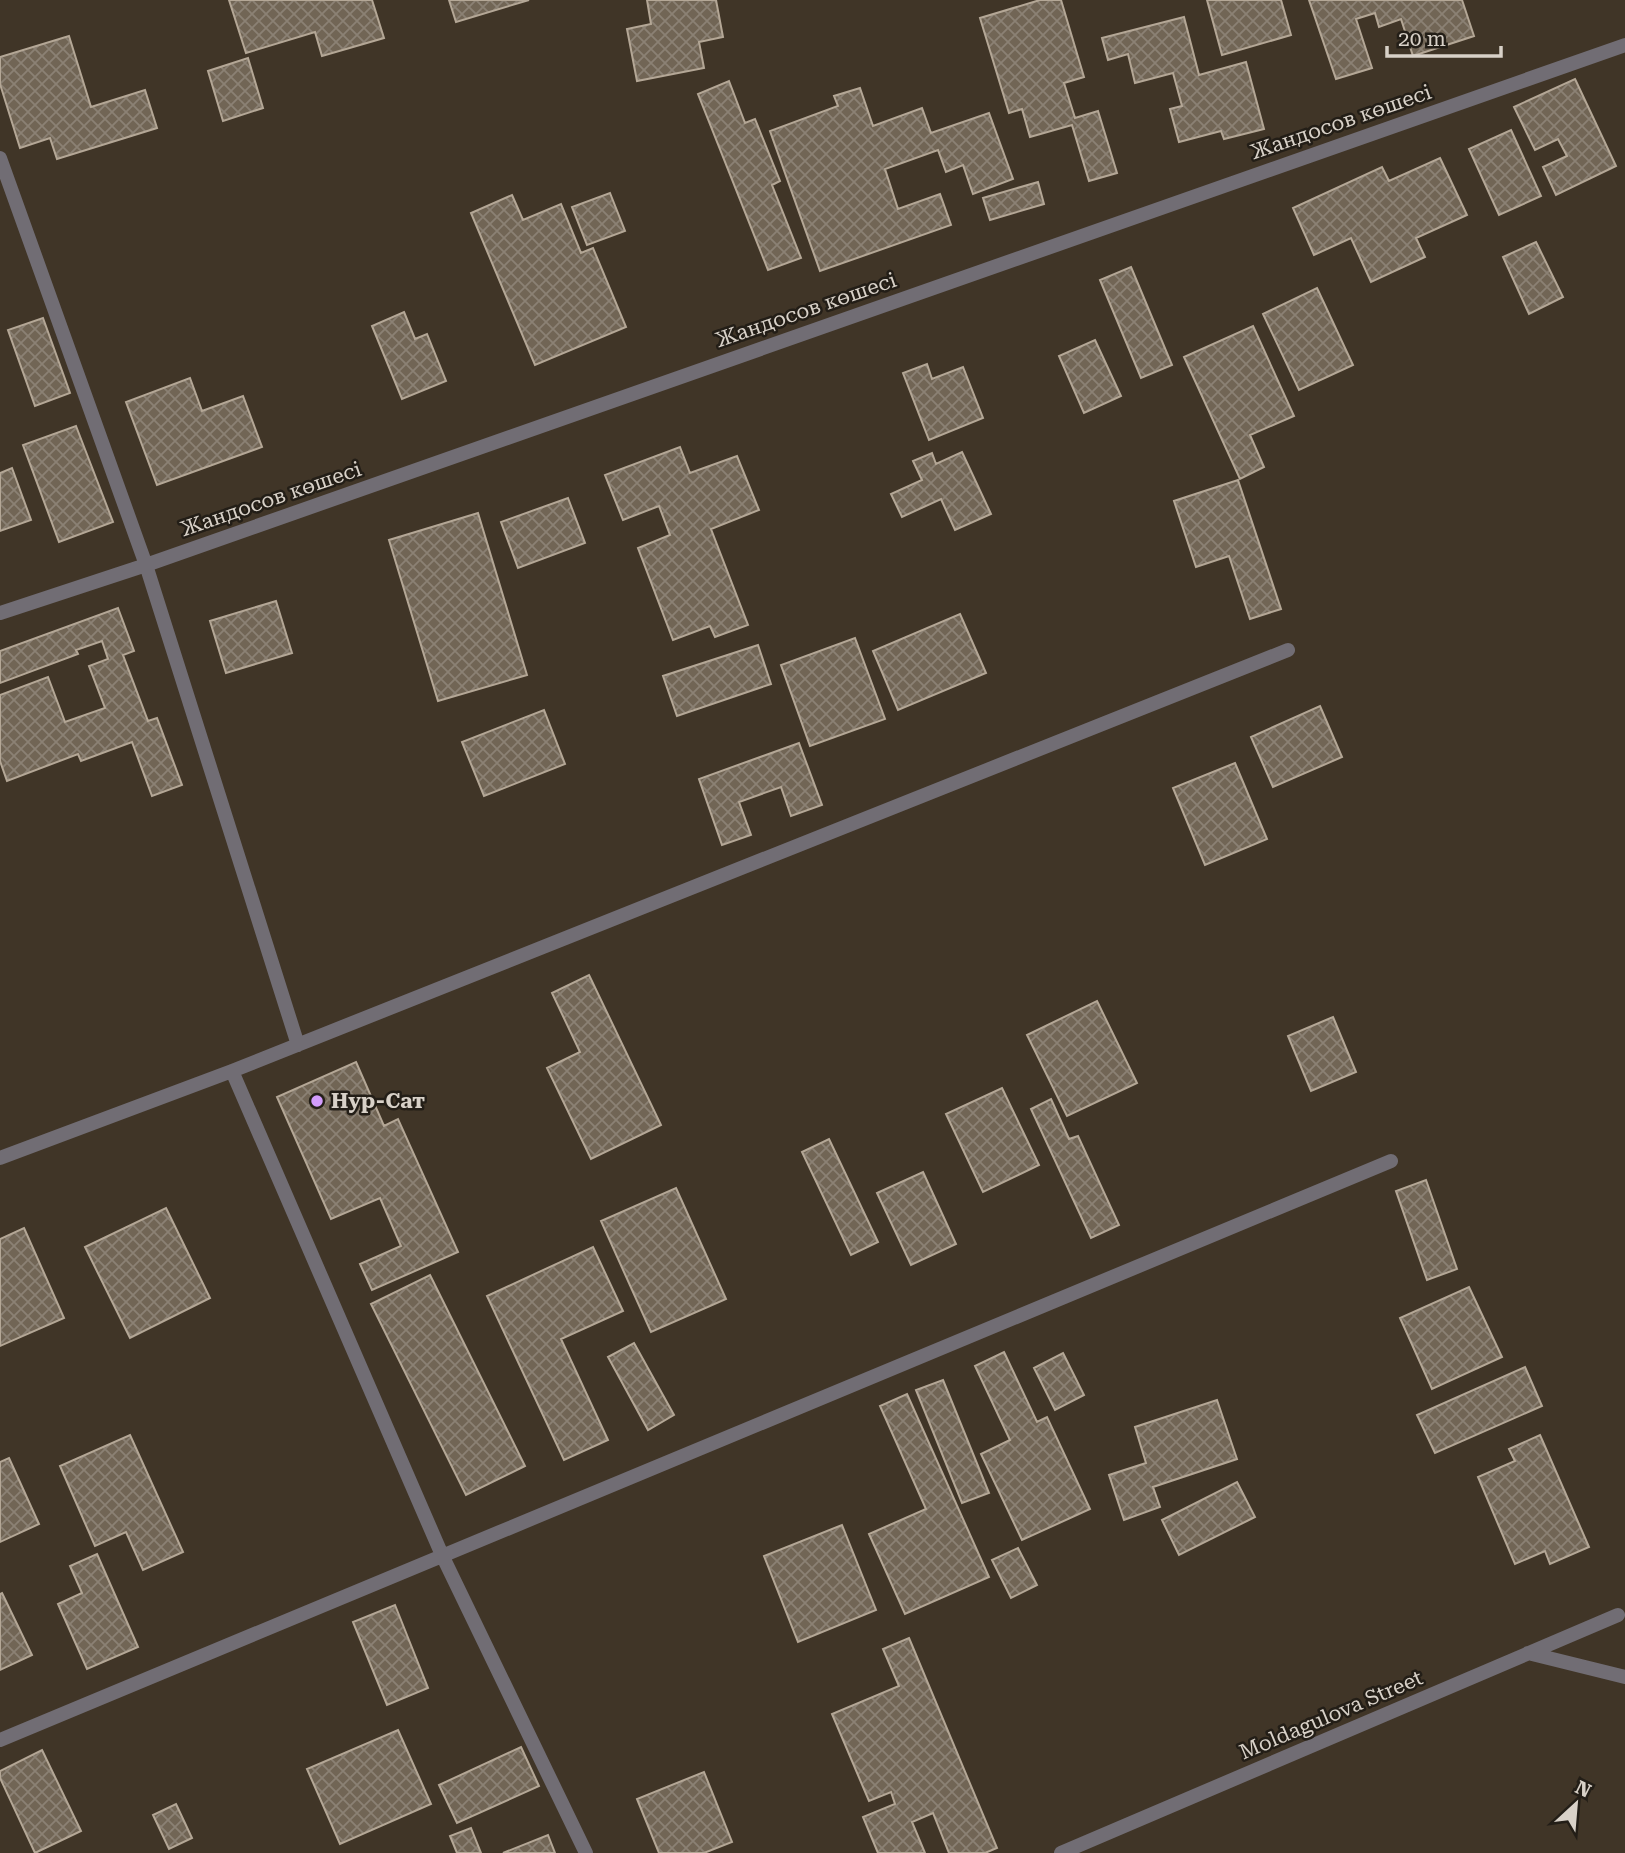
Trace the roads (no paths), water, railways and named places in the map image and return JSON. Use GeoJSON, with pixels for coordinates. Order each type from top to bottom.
{"type":"FeatureCollection","features":[{"type":"Feature","properties":{"kind":"street","name":"Жандосов көшесі"},"geometry":{"type":"LineString","coordinates":[[0,613],[146,565],[1625,45]]}},
{"type":"Feature","properties":{"kind":"street"},"geometry":{"type":"LineString","coordinates":[[0,158],[146,565],[298,1045]]}},
{"type":"Feature","properties":{"kind":"street"},"geometry":{"type":"LineString","coordinates":[[0,1158],[298,1045],[1288,650]]}},
{"type":"Feature","properties":{"kind":"street"},"geometry":{"type":"LineString","coordinates":[[232,1071],[442,1555],[586,1853]]}},
{"type":"Feature","properties":{"kind":"street"},"geometry":{"type":"LineString","coordinates":[[0,1740],[1391,1161]]}},
{"type":"Feature","properties":{"kind":"street","name":"Moldagulova Street"},"geometry":{"type":"LineString","coordinates":[[1061,1853],[1618,1615]]}},
{"type":"Feature","properties":{"kind":"street"},"geometry":{"type":"LineString","coordinates":[[1528,1653],[1625,1677]]}},
{"type":"Feature","properties":{"kind":"place","name":"Нур-Сат"},"geometry":{"type":"Point","coordinates":[317,1101]}}]}
